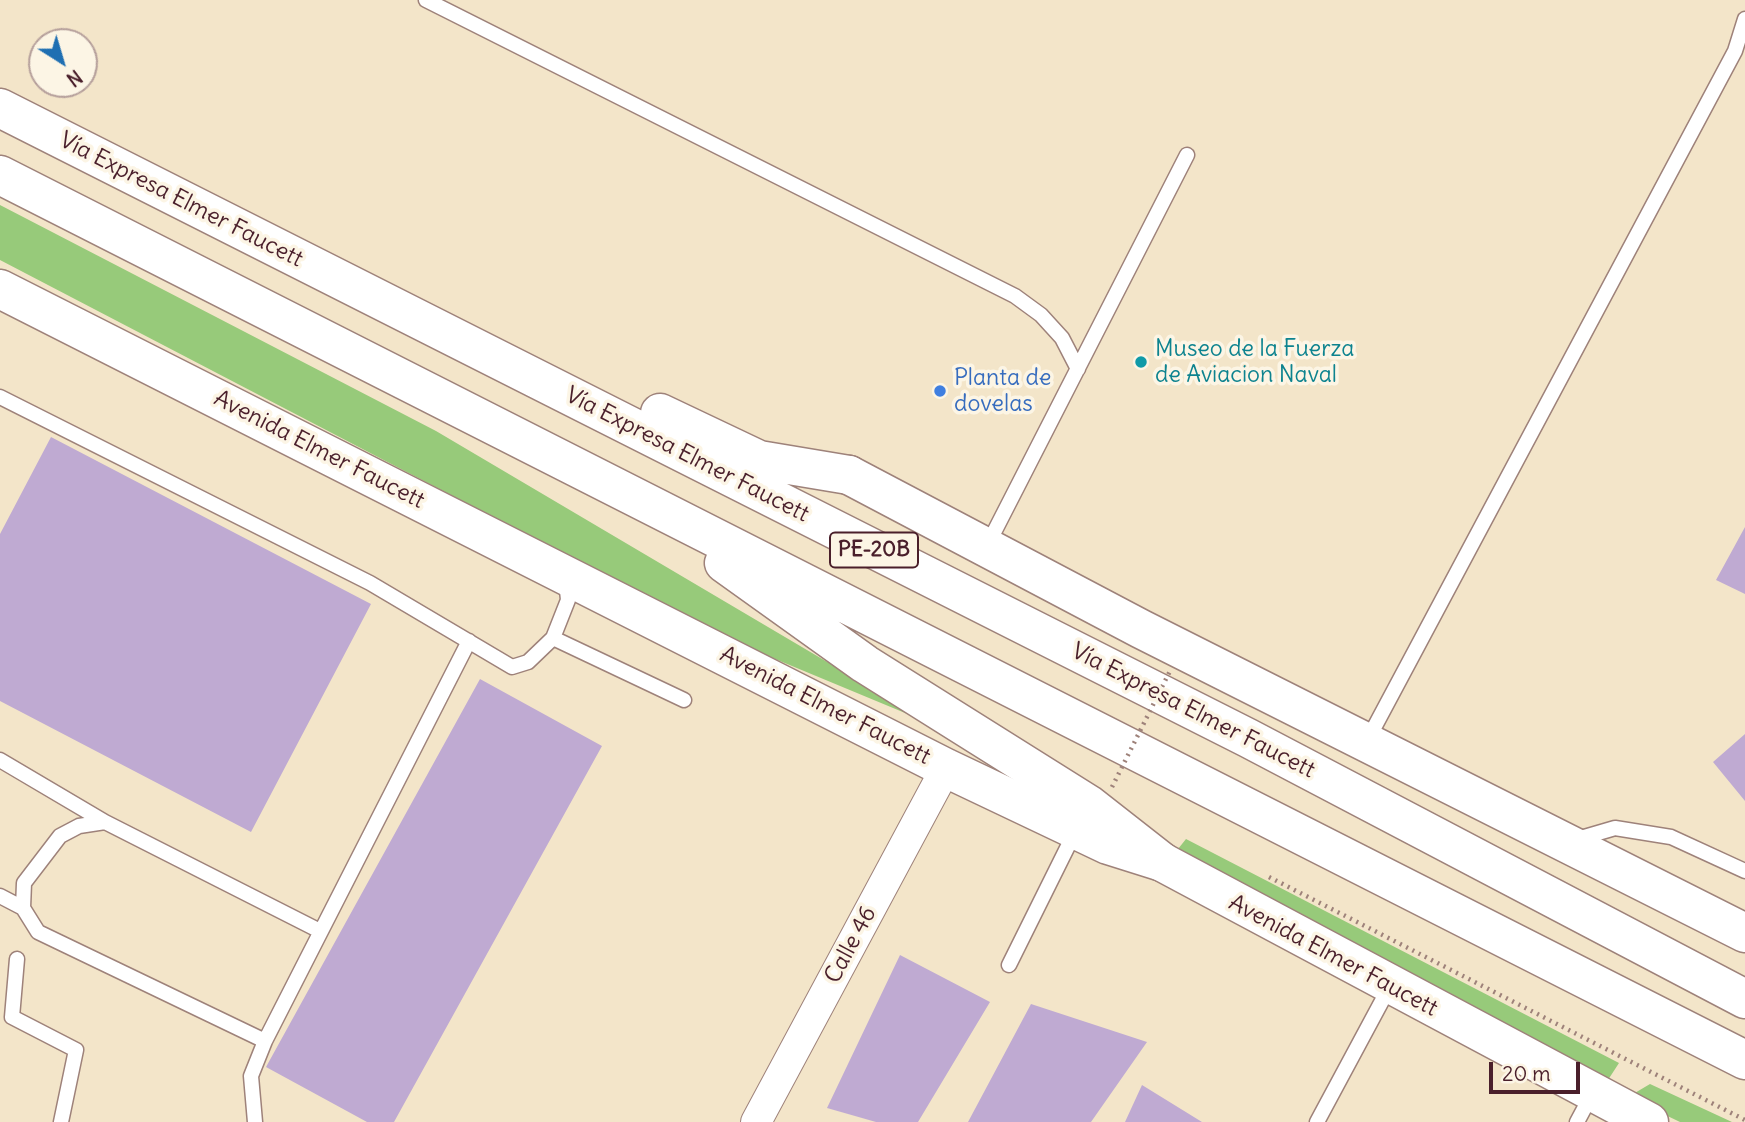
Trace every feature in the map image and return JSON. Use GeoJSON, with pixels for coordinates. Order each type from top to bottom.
{"type":"FeatureCollection","features":[{"type":"Feature","properties":{"kind":"main road","name":"Vía Expresa Elmer Faucett"},"geometry":{"type":"LineString","coordinates":[[0,108],[1248,738],[1745,999]]}},
{"type":"Feature","properties":{"kind":"main road","name":"PE-20B"},"geometry":{"type":"LineString","coordinates":[[0,175],[1745,1060]]}},
{"type":"Feature","properties":{"kind":"main road","name":"Avenida Elmer Faucett"},"geometry":{"type":"LineString","coordinates":[[0,289],[946,768],[1108,845],[1162,862],[1390,986],[1585,1107],[1649,1122]]}},
{"type":"Feature","properties":{"kind":"main road"},"geometry":{"type":"LineString","coordinates":[[501,361],[564,366],[759,460],[849,475],[1366,742],[1745,933]]}},
{"type":"Feature","properties":{"kind":"main road"},"geometry":{"type":"LineString","coordinates":[[619,488],[865,664],[1088,804],[1162,862]]}},
{"type":"Feature","properties":{"kind":"street","name":"Calle 46"},"geometry":{"type":"LineString","coordinates":[[756,1122],[946,768]]}},
{"type":"Feature","properties":{"kind":"lane"},"geometry":{"type":"LineString","coordinates":[[426,0],[1015,296],[1041,315],[1062,338],[1078,369]]}},
{"type":"Feature","properties":{"kind":"lane"},"geometry":{"type":"LineString","coordinates":[[1366,742],[1728,63],[1745,19]]}},
{"type":"Feature","properties":{"kind":"lane"},"geometry":{"type":"LineString","coordinates":[[987,547],[1187,155]]}},
{"type":"Feature","properties":{"kind":"lane"},"geometry":{"type":"LineString","coordinates":[[0,397],[370,583],[512,667],[528,662],[553,638],[568,600],[566,575]]}},
{"type":"Feature","properties":{"kind":"lane"},"geometry":{"type":"LineString","coordinates":[[553,638],[684,700]]}},
{"type":"Feature","properties":{"kind":"lane"},"geometry":{"type":"LineString","coordinates":[[258,1120],[251,1076],[265,1041],[469,641]]}},
{"type":"Feature","properties":{"kind":"lane"},"geometry":{"type":"LineString","coordinates":[[0,760],[105,822],[320,931]]}},
{"type":"Feature","properties":{"kind":"lane"},"geometry":{"type":"LineString","coordinates":[[23,908],[24,883],[60,836],[79,826],[105,822]]}},
{"type":"Feature","properties":{"kind":"lane"},"geometry":{"type":"LineString","coordinates":[[1009,965],[1076,828]]}},
{"type":"Feature","properties":{"kind":"lane"},"geometry":{"type":"LineString","coordinates":[[1566,843],[1615,828],[1671,837],[1745,871]]}},
{"type":"Feature","properties":{"kind":"lane"},"geometry":{"type":"LineString","coordinates":[[0,896],[23,908],[38,932],[265,1041]]}},
{"type":"Feature","properties":{"kind":"lane"},"geometry":{"type":"LineString","coordinates":[[17,959],[12,1017],[72,1045],[76,1050],[61,1122]]}},
{"type":"Feature","properties":{"kind":"lane"},"geometry":{"type":"LineString","coordinates":[[1317,1122],[1390,986]]}},
{"type":"Feature","properties":{"kind":"path"},"geometry":{"type":"LineString","coordinates":[[1112,787],[1171,669]]}},
{"type":"Feature","properties":{"kind":"path"},"geometry":{"type":"LineString","coordinates":[[1265,874],[1745,1120]]}},
{"type":"Feature","properties":{"kind":"green space"},"geometry":{"type":"Polygon","coordinates":[[[0,205],[436,431],[934,725],[727,639],[0,260],[0,205]]]}},
{"type":"Feature","properties":{"kind":"green space"},"geometry":{"type":"Polygon","coordinates":[[[1186,839],[1619,1063],[1606,1083],[1178,849],[1186,839]]]}},
{"type":"Feature","properties":{"kind":"green space"},"geometry":{"type":"Polygon","coordinates":[[[1650,1084],[1732,1122],[1680,1122],[1628,1097],[1650,1084]]]}},
{"type":"Feature","properties":{"kind":"building"},"geometry":{"type":"Polygon","coordinates":[[[51,437],[371,604],[251,832],[0,701],[0,534],[51,437]]]}},
{"type":"Feature","properties":{"kind":"building"},"geometry":{"type":"Polygon","coordinates":[[[1745,527],[1745,594],[1716,580],[1745,527]]]}},
{"type":"Feature","properties":{"kind":"building"},"geometry":{"type":"Polygon","coordinates":[[[480,679],[602,746],[394,1122],[367,1122],[266,1067],[480,679]]]}},
{"type":"Feature","properties":{"kind":"building"},"geometry":{"type":"Polygon","coordinates":[[[1745,734],[1745,801],[1713,762],[1745,734]]]}},
{"type":"Feature","properties":{"kind":"building"},"geometry":{"type":"Polygon","coordinates":[[[900,955],[990,1002],[918,1122],[876,1122],[827,1108],[900,955]]]}},
{"type":"Feature","properties":{"kind":"building"},"geometry":{"type":"Polygon","coordinates":[[[1031,1004],[1147,1042],[1091,1122],[968,1122],[1031,1004]]]}},
{"type":"Feature","properties":{"kind":"building"},"geometry":{"type":"Polygon","coordinates":[[[1142,1085],[1202,1122],[1125,1122],[1142,1085]]]}},
{"type":"Feature","properties":{"kind":"place","name":"Museo de la Fuerza de Aviacion Naval"},"geometry":{"type":"Point","coordinates":[1141,362]}},
{"type":"Feature","properties":{"kind":"place","name":"Planta de dovelas"},"geometry":{"type":"Point","coordinates":[940,391]}}]}
